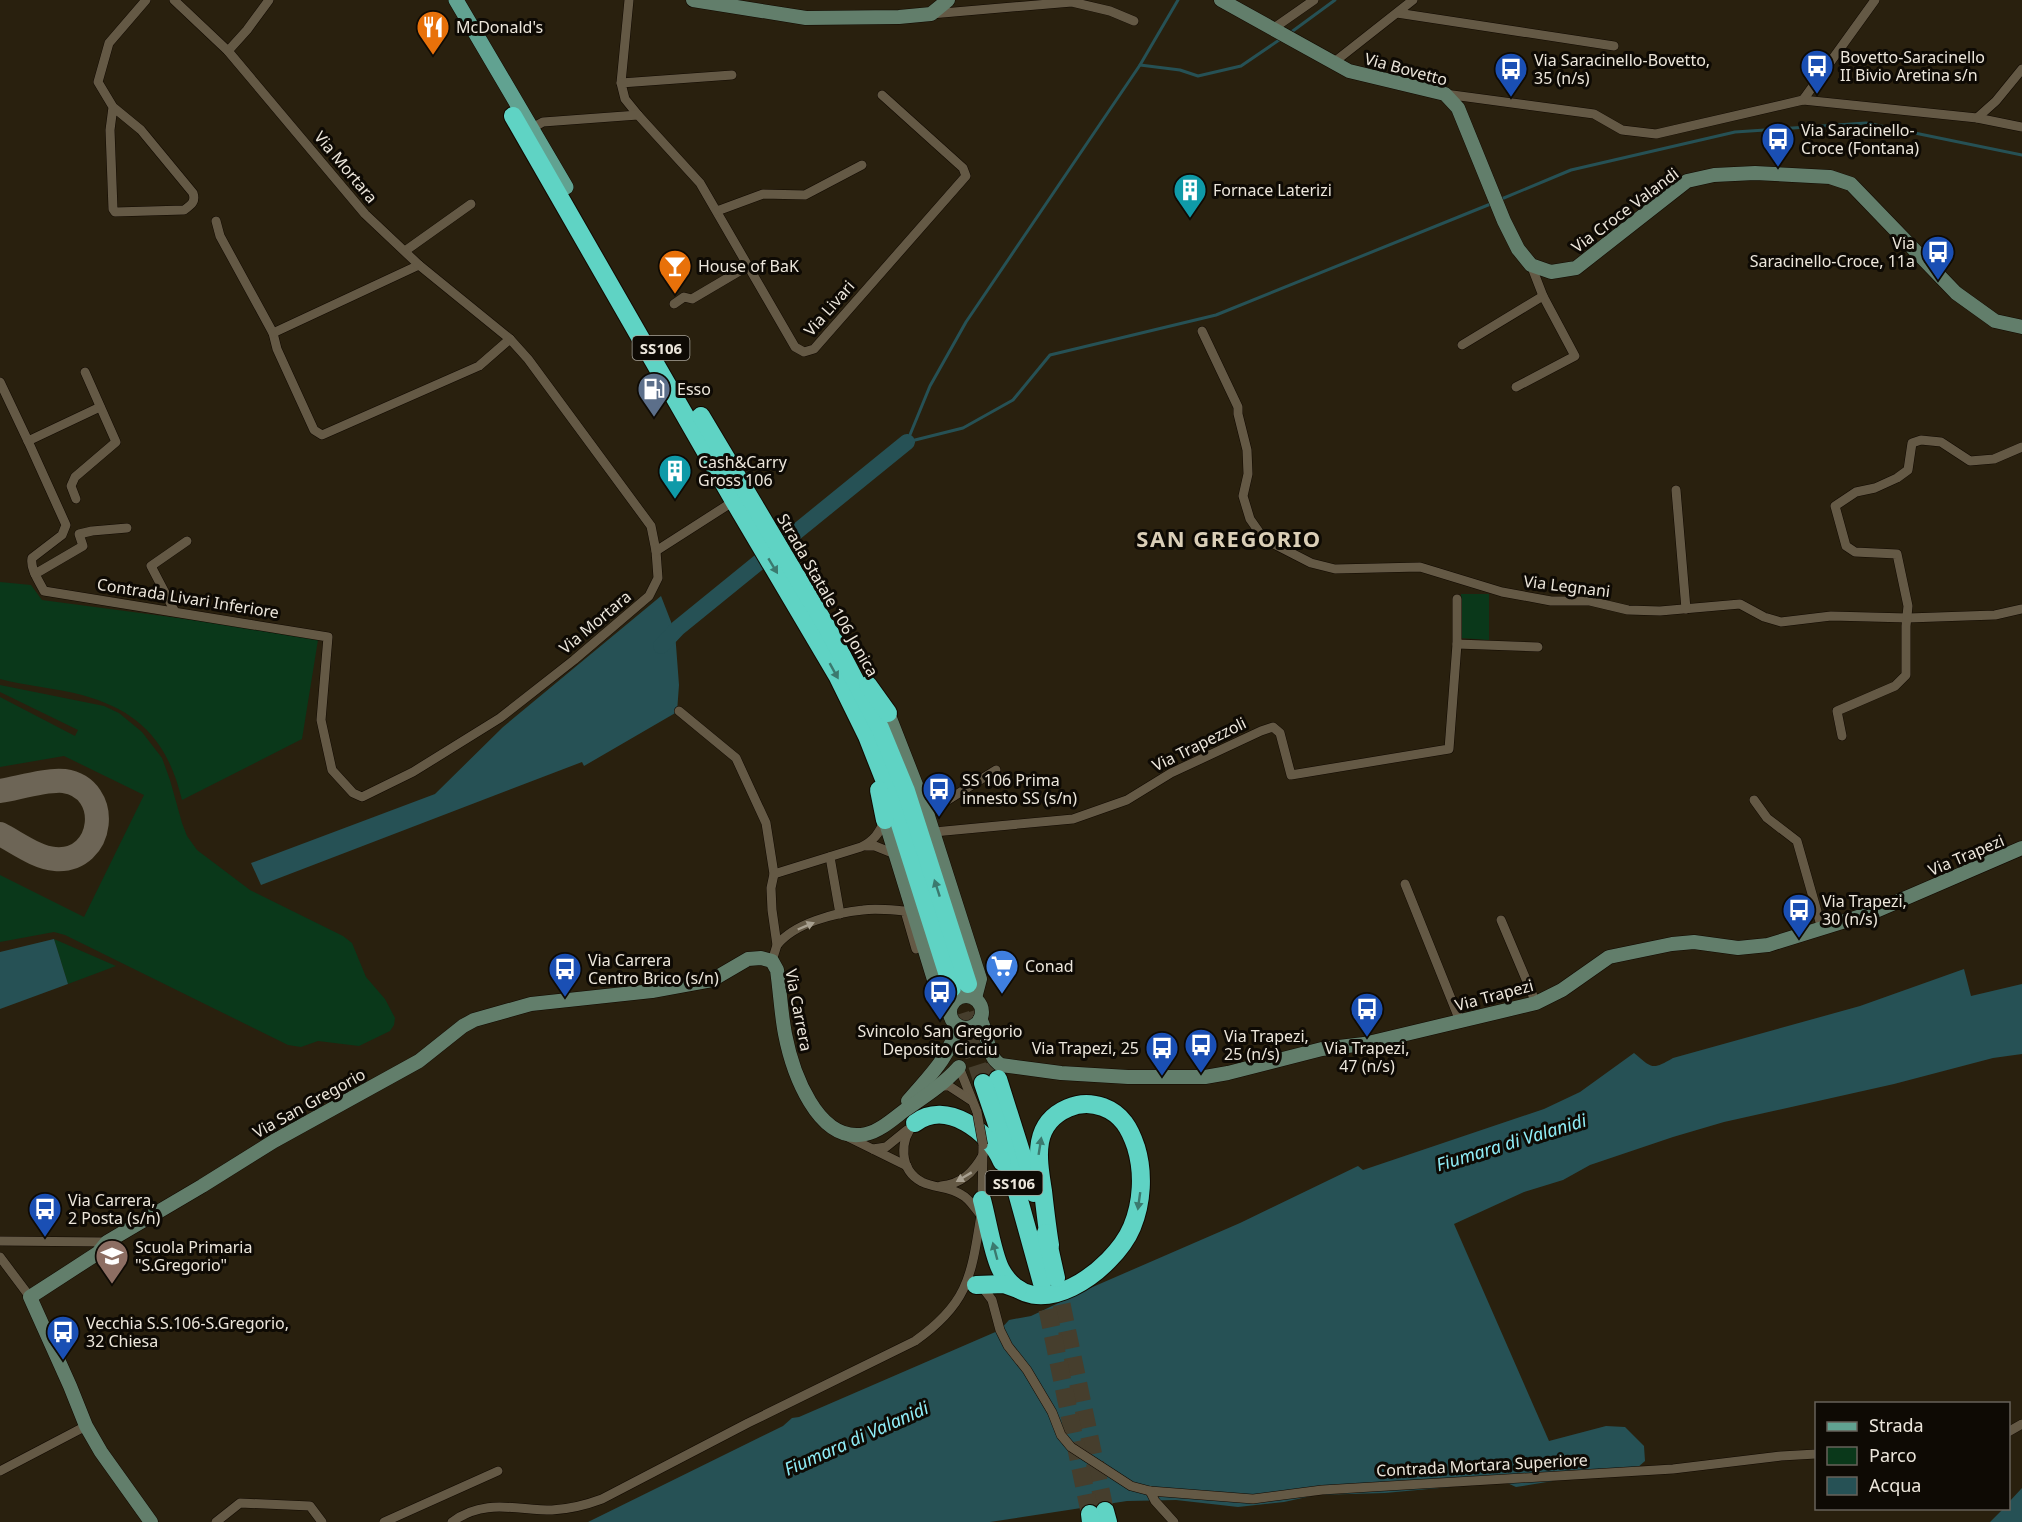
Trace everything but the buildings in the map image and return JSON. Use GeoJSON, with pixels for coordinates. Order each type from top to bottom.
{"type":"FeatureCollection","features":[{"type":"Feature","properties":{"kind":"highway","name":"Strada Statale 106 Jonica"},"geometry":{"type":"LineString","coordinates":[[513,116],[562,190],[744,508],[812,616],[867,736],[965,990]]}},
{"type":"Feature","properties":{"kind":"highway","name":"Strada Statale 106 Jonica"},"geometry":{"type":"LineString","coordinates":[[812,616],[828,629],[880,728],[906,791],[965,990]]}},
{"type":"Feature","properties":{"kind":"highway"},"geometry":{"type":"LineString","coordinates":[[828,629],[888,713]]}},
{"type":"Feature","properties":{"kind":"highway"},"geometry":{"type":"LineString","coordinates":[[867,736],[885,820]]}},
{"type":"Feature","properties":{"kind":"highway","name":"SS106"},"geometry":{"type":"LineString","coordinates":[[990,1081],[1042,1250],[1049,1281]]}},
{"type":"Feature","properties":{"kind":"highway"},"geometry":{"type":"LineString","coordinates":[[982,1208],[1000,1269],[1008,1280],[1027,1294],[1038,1296],[1052,1294],[1086,1279],[1102,1268],[1119,1250],[1131,1229],[1141,1193],[1139,1156],[1126,1125],[1116,1114],[1102,1106],[1079,1104],[1065,1109],[1047,1124],[1040,1138],[1038,1153],[1042,1250]]}},
{"type":"Feature","properties":{"kind":"highway"},"geometry":{"type":"LineString","coordinates":[[915,1123],[933,1114],[948,1115],[972,1127],[985,1137],[1001,1159],[1042,1250]]}},
{"type":"Feature","properties":{"kind":"highway"},"geometry":{"type":"LineString","coordinates":[[972,1283],[1004,1284],[1018,1288]]}},
{"type":"Feature","properties":{"kind":"main road"},"geometry":{"type":"LineString","coordinates":[[446,0],[513,116]]}},
{"type":"Feature","properties":{"kind":"main road"},"geometry":{"type":"LineString","coordinates":[[456,0],[532,128],[562,190]]}},
{"type":"Feature","properties":{"kind":"street"},"geometry":{"type":"LineString","coordinates":[[113,107],[110,130],[113,209],[115,212],[184,210],[192,205],[195,198],[193,193],[141,130],[113,107],[98,82],[109,43],[146,0]]}},
{"type":"Feature","properties":{"kind":"street","name":"Via Mortara"},"geometry":{"type":"LineString","coordinates":[[174,0],[228,51],[365,214],[419,266],[510,339],[540,374],[651,526],[658,578],[649,596],[574,660],[500,718],[413,772],[362,797]]}},
{"type":"Feature","properties":{"kind":"street"},"geometry":{"type":"LineString","coordinates":[[228,51],[269,0]]}},
{"type":"Feature","properties":{"kind":"street"},"geometry":{"type":"LineString","coordinates":[[629,0],[621,83],[732,75]]}},
{"type":"Feature","properties":{"kind":"street"},"geometry":{"type":"LineString","coordinates":[[693,0],[806,18],[899,17],[939,5],[1072,2],[1110,11],[1134,21]]}},
{"type":"Feature","properties":{"kind":"street","name":"Via Bovetto"},"geometry":{"type":"LineString","coordinates":[[1221,0],[1349,71],[1445,94],[1458,108],[1504,221],[1518,249],[1531,265]]}},
{"type":"Feature","properties":{"kind":"street"},"geometry":{"type":"LineString","coordinates":[[1276,30],[1314,0]]}},
{"type":"Feature","properties":{"kind":"street"},"geometry":{"type":"LineString","coordinates":[[1333,63],[1413,0]]}},
{"type":"Feature","properties":{"kind":"street"},"geometry":{"type":"LineString","coordinates":[[1803,100],[1875,0]]}},
{"type":"Feature","properties":{"kind":"street"},"geometry":{"type":"LineString","coordinates":[[1397,13],[1614,46]]}},
{"type":"Feature","properties":{"kind":"street"},"geometry":{"type":"LineString","coordinates":[[1977,118],[1996,101],[2022,69]]}},
{"type":"Feature","properties":{"kind":"street","name":"Via Livari"},"geometry":{"type":"LineString","coordinates":[[621,83],[626,99],[638,115],[700,183],[795,347],[804,352],[814,349],[966,176],[963,168],[882,95]]}},
{"type":"Feature","properties":{"kind":"street"},"geometry":{"type":"LineString","coordinates":[[1445,94],[1594,114],[1622,130],[1656,134],[1803,100],[1977,118],[2022,127]]}},
{"type":"Feature","properties":{"kind":"street"},"geometry":{"type":"LineString","coordinates":[[532,128],[543,122],[638,115]]}},
{"type":"Feature","properties":{"kind":"street"},"geometry":{"type":"LineString","coordinates":[[717,211],[763,194],[805,195],[862,165]]}},
{"type":"Feature","properties":{"kind":"street","name":"Via Croce Valandi"},"geometry":{"type":"LineString","coordinates":[[1531,265],[1551,272],[1576,268],[1687,181],[1714,175],[1755,173],[1830,177],[1851,184],[1956,293],[1995,321],[2022,327]]}},
{"type":"Feature","properties":{"kind":"street"},"geometry":{"type":"LineString","coordinates":[[405,251],[471,204]]}},
{"type":"Feature","properties":{"kind":"street"},"geometry":{"type":"LineString","coordinates":[[216,221],[220,236],[273,333],[277,349],[314,430],[322,435],[480,366],[510,339]]}},
{"type":"Feature","properties":{"kind":"street"},"geometry":{"type":"LineString","coordinates":[[1516,387],[1575,356],[1543,296],[1531,265]]}},
{"type":"Feature","properties":{"kind":"street"},"geometry":{"type":"LineString","coordinates":[[273,333],[419,266]]}},
{"type":"Feature","properties":{"kind":"street"},"geometry":{"type":"LineString","coordinates":[[674,304],[684,297],[692,299],[748,266]]}},
{"type":"Feature","properties":{"kind":"street"},"geometry":{"type":"LineString","coordinates":[[1462,345],[1543,296]]}},
{"type":"Feature","properties":{"kind":"street","name":"Via Legnani"},"geometry":{"type":"LineString","coordinates":[[1202,332],[1238,407],[1247,450],[1248,474],[1243,496],[1250,519],[1264,539],[1311,563],[1335,569],[1420,567],[1502,592],[1551,601],[1590,601],[1628,610],[1660,611],[1740,604],[1764,618],[1781,622],[1831,616],[1908,618],[1995,615],[2022,609]]}},
{"type":"Feature","properties":{"kind":"street"},"geometry":{"type":"LineString","coordinates":[[76,499],[71,486],[75,477],[116,442],[85,372]]}},
{"type":"Feature","properties":{"kind":"street"},"geometry":{"type":"LineString","coordinates":[[0,382],[2,394],[28,441],[66,525],[62,535],[32,558],[35,573],[83,546],[79,534],[126,528]]}},
{"type":"Feature","properties":{"kind":"street"},"geometry":{"type":"LineString","coordinates":[[28,441],[100,407]]}},
{"type":"Feature","properties":{"kind":"street"},"geometry":{"type":"LineString","coordinates":[[1842,736],[1837,711],[1895,686],[1906,675],[1908,618],[1905,588],[1897,554],[1855,552],[1846,546],[1835,506],[1856,492],[1875,488],[1908,470],[1912,442],[1922,440],[1941,442],[1970,461],[1994,459],[2022,447]]}},
{"type":"Feature","properties":{"kind":"street"},"geometry":{"type":"LineString","coordinates":[[1677,490],[1686,609]]}},
{"type":"Feature","properties":{"kind":"street"},"geometry":{"type":"LineString","coordinates":[[656,551],[744,508]]}},
{"type":"Feature","properties":{"kind":"street"},"geometry":{"type":"LineString","coordinates":[[174,610],[151,566],[187,541]]}},
{"type":"Feature","properties":{"kind":"street","name":"Contrada Livari Inferiore"},"geometry":{"type":"LineString","coordinates":[[35,573],[44,591],[174,610],[328,637],[321,720],[332,770],[353,793],[362,797]]}},
{"type":"Feature","properties":{"kind":"street"},"geometry":{"type":"LineString","coordinates":[[1457,599],[1457,644],[1538,646]]}},
{"type":"Feature","properties":{"kind":"street","name":"Via Trapezzoli"},"geometry":{"type":"LineString","coordinates":[[934,832],[1073,819],[1127,800],[1171,773],[1273,727],[1280,733],[1291,775],[1449,749],[1457,644]]}},
{"type":"Feature","properties":{"kind":"street"},"geometry":{"type":"LineString","coordinates":[[679,711],[736,758],[766,823],[774,874],[771,888],[777,945]]}},
{"type":"Feature","properties":{"kind":"street"},"geometry":{"type":"LineString","coordinates":[[888,713],[934,832],[980,980],[965,990]]}},
{"type":"Feature","properties":{"kind":"street"},"geometry":{"type":"LineString","coordinates":[[927,813],[996,770]]}},
{"type":"Feature","properties":{"kind":"street"},"geometry":{"type":"LineString","coordinates":[[1754,800],[1767,818],[1797,841],[1822,929]]}},
{"type":"Feature","properties":{"kind":"street"},"geometry":{"type":"LineString","coordinates":[[885,820],[938,993],[954,1020],[968,1028],[977,1024],[982,1008],[965,990]]}},
{"type":"Feature","properties":{"kind":"street"},"geometry":{"type":"LineString","coordinates":[[774,874],[861,847],[871,842],[879,833],[885,820]]}},
{"type":"Feature","properties":{"kind":"street"},"geometry":{"type":"LineString","coordinates":[[861,847],[875,846],[896,854]]}},
{"type":"Feature","properties":{"kind":"street","name":"Via Trapezi"},"geometry":{"type":"LineString","coordinates":[[980,1019],[986,1029],[992,1054],[1001,1065],[1128,1077],[1206,1077],[1314,1051],[1364,1044],[1536,1003],[1562,990],[1609,957],[1672,944],[1694,942],[1738,948],[1768,945],[1872,913],[2022,848]]}},
{"type":"Feature","properties":{"kind":"street"},"geometry":{"type":"LineString","coordinates":[[830,857],[840,914]]}},
{"type":"Feature","properties":{"kind":"street"},"geometry":{"type":"LineString","coordinates":[[1405,884],[1460,1021]]}},
{"type":"Feature","properties":{"kind":"street"},"geometry":{"type":"LineString","coordinates":[[772,961],[777,945],[783,937],[820,920],[864,909],[905,911],[916,949]]}},
{"type":"Feature","properties":{"kind":"street"},"geometry":{"type":"LineString","coordinates":[[1502,920],[1536,1003]]}},
{"type":"Feature","properties":{"kind":"street","name":"Via Carrera"},"geometry":{"type":"LineString","coordinates":[[531,1004],[652,992],[712,980],[748,959],[761,958],[772,961],[777,970],[785,1034],[801,1086],[822,1118],[832,1128],[843,1134]]}},
{"type":"Feature","properties":{"kind":"street"},"geometry":{"type":"LineString","coordinates":[[452,1522],[470,1510],[491,1506],[553,1510],[579,1507],[602,1499],[748,1423],[915,1341],[950,1311],[972,1283],[982,1208],[983,1149],[975,1107],[959,1067],[953,1042],[954,1020],[951,1006],[957,998],[966,995],[965,990]]}},
{"type":"Feature","properties":{"kind":"street","name":"Via San Gregorio"},"geometry":{"type":"LineString","coordinates":[[30,1297],[98,1253],[107,1242],[284,1135],[419,1061],[463,1026],[474,1020],[531,1004]]}},
{"type":"Feature","properties":{"kind":"street"},"geometry":{"type":"LineString","coordinates":[[893,1119],[942,1062],[953,1042]]}},
{"type":"Feature","properties":{"kind":"street"},"geometry":{"type":"LineString","coordinates":[[942,1062],[951,1061],[959,1067]]}},
{"type":"Feature","properties":{"kind":"street"},"geometry":{"type":"LineString","coordinates":[[843,1134],[865,1135],[878,1130],[938,1086],[959,1067]]}},
{"type":"Feature","properties":{"kind":"street"},"geometry":{"type":"LineString","coordinates":[[938,1086],[949,1086],[975,1107]]}},
{"type":"Feature","properties":{"kind":"street"},"geometry":{"type":"LineString","coordinates":[[862,1145],[874,1149],[883,1148],[915,1123]]}},
{"type":"Feature","properties":{"kind":"street"},"geometry":{"type":"LineString","coordinates":[[915,1123],[904,1143],[903,1155],[907,1166],[918,1179],[962,1195],[982,1208]]}},
{"type":"Feature","properties":{"kind":"street"},"geometry":{"type":"LineString","coordinates":[[843,1134],[907,1166]]}},
{"type":"Feature","properties":{"kind":"street"},"geometry":{"type":"LineString","coordinates":[[935,1186],[953,1183],[971,1174],[983,1149]]}},
{"type":"Feature","properties":{"kind":"street"},"geometry":{"type":"LineString","coordinates":[[0,1241],[107,1242]]}},
{"type":"Feature","properties":{"kind":"street"},"geometry":{"type":"LineString","coordinates":[[0,1257],[30,1297],[86,1426],[101,1452],[151,1522]]}},
{"type":"Feature","properties":{"kind":"street","name":"Contrada Mortara Superiore"},"geometry":{"type":"LineString","coordinates":[[972,1283],[983,1288],[992,1300],[1000,1330],[1008,1346],[1027,1370],[1052,1412],[1060,1435],[1071,1448],[1131,1486],[1150,1491],[1253,1499],[1322,1490],[1705,1467],[1781,1456],[1815,1454]]}},
{"type":"Feature","properties":{"kind":"street"},"geometry":{"type":"LineString","coordinates":[[0,1471],[86,1426]]}},
{"type":"Feature","properties":{"kind":"street"},"geometry":{"type":"LineString","coordinates":[[384,1522],[498,1471]]}},
{"type":"Feature","properties":{"kind":"street"},"geometry":{"type":"LineString","coordinates":[[1150,1491],[1155,1501],[1174,1522]]}},
{"type":"Feature","properties":{"kind":"street"},"geometry":{"type":"LineString","coordinates":[[216,1522],[240,1503],[310,1506],[322,1522]]}},
{"type":"Feature","properties":{"kind":"green space"},"geometry":{"type":"Polygon","coordinates":[[[0,582],[31,585],[42,600],[216,623],[318,640],[302,739],[182,800],[169,761],[160,746],[135,720],[120,710],[82,695],[0,679],[0,582]]]}},
{"type":"Feature","properties":{"kind":"green space"},"geometry":{"type":"Polygon","coordinates":[[[1461,594],[1489,594],[1489,640],[1460,638],[1461,594]]]}},
{"type":"Feature","properties":{"kind":"green space"},"geometry":{"type":"Polygon","coordinates":[[[0,685],[104,706],[119,713],[142,732],[162,758],[182,823],[187,836],[197,850],[250,890],[343,936],[352,943],[366,977],[385,999],[395,1018],[390,1031],[359,1046],[318,1041],[301,1047],[288,1045],[65,935],[54,932],[0,942],[0,875],[84,917],[144,795],[64,756],[0,767],[0,697],[75,736],[78,730],[0,692],[0,685]]]}},
{"type":"Feature","properties":{"kind":"green space"},"geometry":{"type":"Polygon","coordinates":[[[54,939],[116,966],[68,984],[54,939]]]}},
{"type":"Feature","properties":{"kind":"water"},"geometry":{"type":"Polygon","coordinates":[[[661,596],[675,632],[679,685],[677,712],[584,766],[582,762],[261,885],[251,863],[435,794],[503,727],[661,596]]]}},
{"type":"Feature","properties":{"kind":"water"},"geometry":{"type":"Polygon","coordinates":[[[54,939],[68,984],[0,1009],[0,952],[54,939]]]}},
{"type":"Feature","properties":{"kind":"water","name":"Fiumara di Valanidi"},"geometry":{"type":"Polygon","coordinates":[[[1964,969],[1971,996],[2022,984],[2022,1054],[1993,1058],[1894,1084],[1724,1122],[1673,1137],[1590,1165],[1563,1180],[1524,1192],[1454,1224],[1549,1441],[1606,1426],[1625,1427],[1644,1446],[1645,1461],[1637,1468],[1571,1473],[1553,1481],[1516,1487],[1505,1482],[1385,1493],[1316,1495],[1284,1502],[1238,1507],[1176,1500],[1127,1501],[990,1522],[588,1522],[783,1426],[792,1418],[799,1417],[1000,1330],[1009,1320],[1031,1316],[1240,1223],[1358,1166],[1363,1170],[1544,1109],[1580,1092],[1634,1053],[1649,1065],[1661,1065],[1673,1058],[1860,1006],[1964,969]]]}},
{"type":"Feature","properties":{"kind":"water"},"geometry":{"type":"Polygon","coordinates":[[[2022,1488],[2022,1522],[1990,1522],[2002,1510],[2010,1510],[2010,1501],[2022,1488]]]}},
{"type":"Feature","properties":{"kind":"waterway"},"geometry":{"type":"LineString","coordinates":[[907,442],[930,386],[966,322],[1140,65],[1178,0]]}},
{"type":"Feature","properties":{"kind":"waterway"},"geometry":{"type":"LineString","coordinates":[[1290,33],[1335,0]]}},
{"type":"Feature","properties":{"kind":"waterway"},"geometry":{"type":"LineString","coordinates":[[1140,65],[1180,70],[1198,76],[1241,66],[1282,38]]}},
{"type":"Feature","properties":{"kind":"waterway"},"geometry":{"type":"LineString","coordinates":[[1499,200],[1571,170],[1735,132],[1866,123],[2022,155]]}},
{"type":"Feature","properties":{"kind":"waterway"},"geometry":{"type":"LineString","coordinates":[[907,442],[963,428],[1013,400],[1050,355],[1216,315],[1493,203]]}},
{"type":"Feature","properties":{"kind":"waterway"},"geometry":{"type":"LineString","coordinates":[[661,646],[678,628],[907,442]]}},
{"type":"Feature","properties":{"kind":"taxiway"},"geometry":{"type":"LineString","coordinates":[[0,791],[41,782],[64,781],[80,787],[90,797],[96,810],[97,824],[93,838],[84,849],[72,857],[55,859],[34,853],[0,834]]}},
{"type":"Feature","properties":{"kind":"tunnel"},"geometry":{"type":"LineString","coordinates":[[968,984],[998,1079]]}},
{"type":"Feature","properties":{"kind":"tunnel"},"geometry":{"type":"LineString","coordinates":[[952,988],[983,1083]]}},
{"type":"Feature","properties":{"kind":"tunnel"},"geometry":{"type":"LineString","coordinates":[[1056,1278],[1105,1511]]}},
{"type":"Feature","properties":{"kind":"tunnel"},"geometry":{"type":"LineString","coordinates":[[1042,1283],[1090,1514]]}},
{"type":"Feature","properties":{"kind":"place","name":"McDonald's"},"geometry":{"type":"Point","coordinates":[433,56]}},
{"type":"Feature","properties":{"kind":"place","name":"Bovetto-Saracinello II Bivio Aretina s/n"},"geometry":{"type":"Point","coordinates":[1817,95]}},
{"type":"Feature","properties":{"kind":"place","name":"Via Saracinello-Bovetto, 35 (n/s)"},"geometry":{"type":"Point","coordinates":[1511,98]}},
{"type":"Feature","properties":{"kind":"place","name":"Via Saracinello- Croce (Fontana)"},"geometry":{"type":"Point","coordinates":[1778,168]}},
{"type":"Feature","properties":{"kind":"place","name":"Fornace Laterizi"},"geometry":{"type":"Point","coordinates":[1190,219]}},
{"type":"Feature","properties":{"kind":"place","name":"Via Saracinello-Croce, 11a"},"geometry":{"type":"Point","coordinates":[1938,281]}},
{"type":"Feature","properties":{"kind":"place","name":"House of BaK"},"geometry":{"type":"Point","coordinates":[675,295]}},
{"type":"Feature","properties":{"kind":"place","name":"Esso"},"geometry":{"type":"Point","coordinates":[654,418]}},
{"type":"Feature","properties":{"kind":"place","name":"Cash&Carry Gross 106"},"geometry":{"type":"Point","coordinates":[675,500]}},
{"type":"Feature","properties":{"kind":"place","name":"SS 106 Prima innesto SS (s/n)"},"geometry":{"type":"Point","coordinates":[939,818]}},
{"type":"Feature","properties":{"kind":"place","name":"Via Trapezi, 30 (n/s)"},"geometry":{"type":"Point","coordinates":[1799,939]}},
{"type":"Feature","properties":{"kind":"place","name":"Conad"},"geometry":{"type":"Point","coordinates":[1002,995]}},
{"type":"Feature","properties":{"kind":"place","name":"Via Carrera Centro Brico (s/n)"},"geometry":{"type":"Point","coordinates":[565,998]}},
{"type":"Feature","properties":{"kind":"place","name":"Svincolo San Gregorio Deposito Cicciu"},"geometry":{"type":"Point","coordinates":[940,1021]}},
{"type":"Feature","properties":{"kind":"place","name":"Via Trapezi, 47 (n/s)"},"geometry":{"type":"Point","coordinates":[1367,1038]}},
{"type":"Feature","properties":{"kind":"place","name":"Via Trapezi, 25 (n/s)"},"geometry":{"type":"Point","coordinates":[1201,1074]}},
{"type":"Feature","properties":{"kind":"place","name":"Via Trapezi, 25"},"geometry":{"type":"Point","coordinates":[1162,1077]}},
{"type":"Feature","properties":{"kind":"place","name":"Via Carrera, 2 Posta (s/n)"},"geometry":{"type":"Point","coordinates":[45,1238]}},
{"type":"Feature","properties":{"kind":"place","name":"Scuola Primaria \"S.Gregorio\""},"geometry":{"type":"Point","coordinates":[112,1285]}},
{"type":"Feature","properties":{"kind":"place","name":"Vecchia S.S.106-S.Gregorio, 32 Chiesa"},"geometry":{"type":"Point","coordinates":[63,1361]}},
{"type":"Feature","properties":{"kind":"district","name":"SAN GREGORIO"},"geometry":{"type":"Point","coordinates":[1229,538]}}]}
